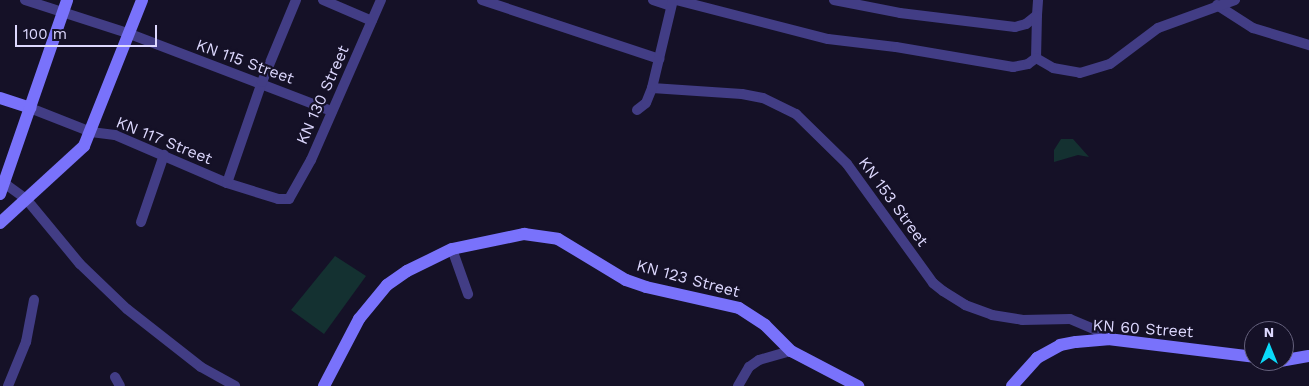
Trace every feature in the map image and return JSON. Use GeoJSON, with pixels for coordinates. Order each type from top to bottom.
{"type":"FeatureCollection","features":[{"type":"Feature","properties":{"kind":"main road"},"geometry":{"type":"LineString","coordinates":[[0,223],[67,164],[92,132],[142,0]]}},
{"type":"Feature","properties":{"kind":"main road"},"geometry":{"type":"LineString","coordinates":[[2,189],[65,6]]}},
{"type":"Feature","properties":{"kind":"main road"},"geometry":{"type":"LineString","coordinates":[[0,98],[30,108]]}},
{"type":"Feature","properties":{"kind":"main road","name":"KN 123 Street"},"geometry":{"type":"LineString","coordinates":[[324,386],[350,335],[377,294],[407,271],[452,249],[524,234],[558,239],[626,280],[744,311],[765,325],[791,351],[858,386]]}},
{"type":"Feature","properties":{"kind":"main road","name":"KN 60 Street"},"geometry":{"type":"LineString","coordinates":[[1013,385],[1048,351],[1076,342],[1108,339],[1244,356]]}},
{"type":"Feature","properties":{"kind":"main road"},"geometry":{"type":"LineString","coordinates":[[1294,359],[1309,356]]}},
{"type":"Feature","properties":{"kind":"street","name":"KN 115 Street"},"geometry":{"type":"LineString","coordinates":[[25,0],[65,6],[130,34],[262,82],[332,111]]}},
{"type":"Feature","properties":{"kind":"street"},"geometry":{"type":"LineString","coordinates":[[227,182],[262,82],[296,0]]}},
{"type":"Feature","properties":{"kind":"street"},"geometry":{"type":"LineString","coordinates":[[323,0],[372,21]]}},
{"type":"Feature","properties":{"kind":"street","name":"KN 130 Street"},"geometry":{"type":"LineString","coordinates":[[288,199],[311,160],[381,0]]}},
{"type":"Feature","properties":{"kind":"street"},"geometry":{"type":"LineString","coordinates":[[482,0],[659,59]]}},
{"type":"Feature","properties":{"kind":"street"},"geometry":{"type":"LineString","coordinates":[[653,0],[673,2],[828,39],[896,47],[1013,67],[1028,64],[1036,58]]}},
{"type":"Feature","properties":{"kind":"street"},"geometry":{"type":"LineString","coordinates":[[834,0],[998,26],[1026,24],[1037,15]]}},
{"type":"Feature","properties":{"kind":"street"},"geometry":{"type":"LineString","coordinates":[[1036,58],[1038,0]]}},
{"type":"Feature","properties":{"kind":"street"},"geometry":{"type":"LineString","coordinates":[[1036,58],[1044,64],[1070,73],[1097,70],[1110,64],[1158,28],[1235,0]]}},
{"type":"Feature","properties":{"kind":"street"},"geometry":{"type":"LineString","coordinates":[[637,110],[646,103],[652,88],[673,2]]}},
{"type":"Feature","properties":{"kind":"street"},"geometry":{"type":"LineString","coordinates":[[1217,5],[1253,28],[1309,45]]}},
{"type":"Feature","properties":{"kind":"street","name":"KN 153 Street"},"geometry":{"type":"LineString","coordinates":[[652,88],[742,94],[763,98],[796,114],[847,164],[929,278],[943,292],[965,305],[992,315],[1022,320],[1070,319],[1096,330],[1108,339]]}},
{"type":"Feature","properties":{"kind":"street","name":"KN 117 Street"},"geometry":{"type":"LineString","coordinates":[[30,108],[92,132],[115,135],[227,182],[278,199],[288,199]]}},
{"type":"Feature","properties":{"kind":"street"},"geometry":{"type":"LineString","coordinates":[[141,222],[164,155]]}},
{"type":"Feature","properties":{"kind":"street"},"geometry":{"type":"LineString","coordinates":[[2,189],[27,200],[110,294],[201,367],[235,386]]}},
{"type":"Feature","properties":{"kind":"street"},"geometry":{"type":"LineString","coordinates":[[452,249],[468,294]]}},
{"type":"Feature","properties":{"kind":"street"},"geometry":{"type":"LineString","coordinates":[[8,386],[26,342],[34,300]]}},
{"type":"Feature","properties":{"kind":"street"},"geometry":{"type":"LineString","coordinates":[[738,386],[749,367],[759,360],[791,351]]}},
{"type":"Feature","properties":{"kind":"green space"},"geometry":{"type":"Polygon","coordinates":[[[1061,139],[1073,139],[1089,157],[1078,155],[1054,162],[1054,150],[1061,139]]]}},
{"type":"Feature","properties":{"kind":"green space"},"geometry":{"type":"Polygon","coordinates":[[[335,256],[366,276],[324,334],[291,310],[335,256]]]}}]}
